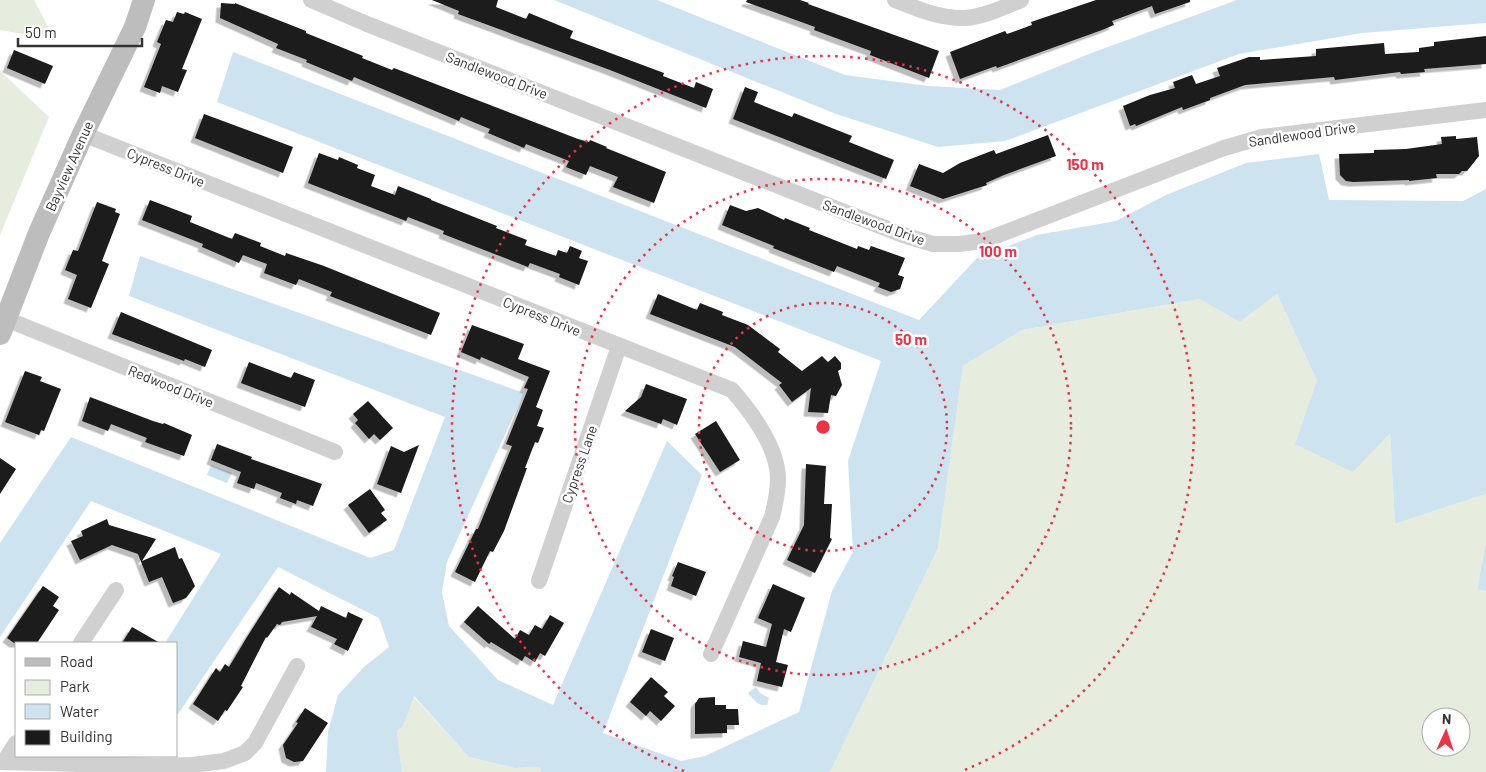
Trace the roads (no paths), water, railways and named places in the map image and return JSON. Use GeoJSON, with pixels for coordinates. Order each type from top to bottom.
{"type":"FeatureCollection","features":[{"type":"Feature","properties":{"kind":"main road","name":"Bayview Avenue"},"geometry":{"type":"LineString","coordinates":[[3,327],[39,233],[83,134],[135,27],[144,0]]}},
{"type":"Feature","properties":{"kind":"street","name":"Sandlewood Drive"},"geometry":{"type":"LineString","coordinates":[[311,0],[367,24],[903,235],[933,244],[959,244],[983,240],[1224,148],[1262,137],[1486,110]]}},
{"type":"Feature","properties":{"kind":"street"},"geometry":{"type":"LineString","coordinates":[[895,0],[925,12],[946,17],[967,18],[1020,0]]}},
{"type":"Feature","properties":{"kind":"street","name":"Cypress Drive"},"geometry":{"type":"LineString","coordinates":[[83,134],[732,390],[750,411],[765,437],[778,477],[777,496],[772,518],[711,654]]}},
{"type":"Feature","properties":{"kind":"street","name":"Redwood Drive"},"geometry":{"type":"LineString","coordinates":[[3,327],[335,452]]}},
{"type":"Feature","properties":{"kind":"street","name":"Cypress Lane"},"geometry":{"type":"LineString","coordinates":[[539,581],[619,346]]}},
{"type":"Feature","properties":{"kind":"street"},"geometry":{"type":"LineString","coordinates":[[82,642],[116,590]]}},
{"type":"Feature","properties":{"kind":"street"},"geometry":{"type":"LineString","coordinates":[[2,762],[158,766],[192,765],[224,761],[245,753],[255,743],[297,666]]}},
{"type":"Feature","properties":{"kind":"street"},"geometry":{"type":"LineString","coordinates":[[2,762],[15,744]]}},
{"type":"Feature","properties":{"kind":"water"},"geometry":{"type":"Polygon","coordinates":[[[554,0],[657,0],[845,75],[928,86],[1000,90],[1094,52],[1237,0],[1486,0],[1486,23],[1362,33],[1239,54],[1005,141],[938,147],[836,114],[554,0]]]}},
{"type":"Feature","properties":{"kind":"water"},"geometry":{"type":"Polygon","coordinates":[[[233,52],[919,320],[977,258],[1037,235],[1116,221],[1166,195],[1246,163],[1319,154],[1329,200],[1463,201],[1486,189],[1486,494],[1395,524],[1390,433],[1353,472],[1295,444],[1317,381],[1277,294],[1240,322],[1199,299],[1022,330],[963,366],[938,548],[830,772],[541,772],[539,767],[514,768],[469,757],[414,696],[403,726],[397,731],[402,772],[326,772],[328,732],[338,695],[364,667],[389,647],[379,618],[278,567],[178,714],[178,642],[166,642],[221,554],[91,501],[0,637],[0,543],[71,437],[370,558],[394,550],[445,417],[129,296],[140,256],[524,393],[447,562],[442,592],[449,626],[498,680],[553,705],[667,441],[702,475],[603,733],[681,761],[705,756],[799,712],[832,591],[853,552],[848,461],[881,361],[217,102],[233,52]]]}},
{"type":"Feature","properties":{"kind":"water"},"geometry":{"type":"Polygon","coordinates":[[[211,465],[232,473],[227,483],[207,475],[211,465]]]}},
{"type":"Feature","properties":{"kind":"water"},"geometry":{"type":"Polygon","coordinates":[[[1486,541],[1486,591],[1477,589],[1486,541]]]}},
{"type":"Feature","properties":{"kind":"water"},"geometry":{"type":"Polygon","coordinates":[[[756,687],[760,693],[769,698],[767,705],[759,704],[748,693],[756,687]]]}}]}
